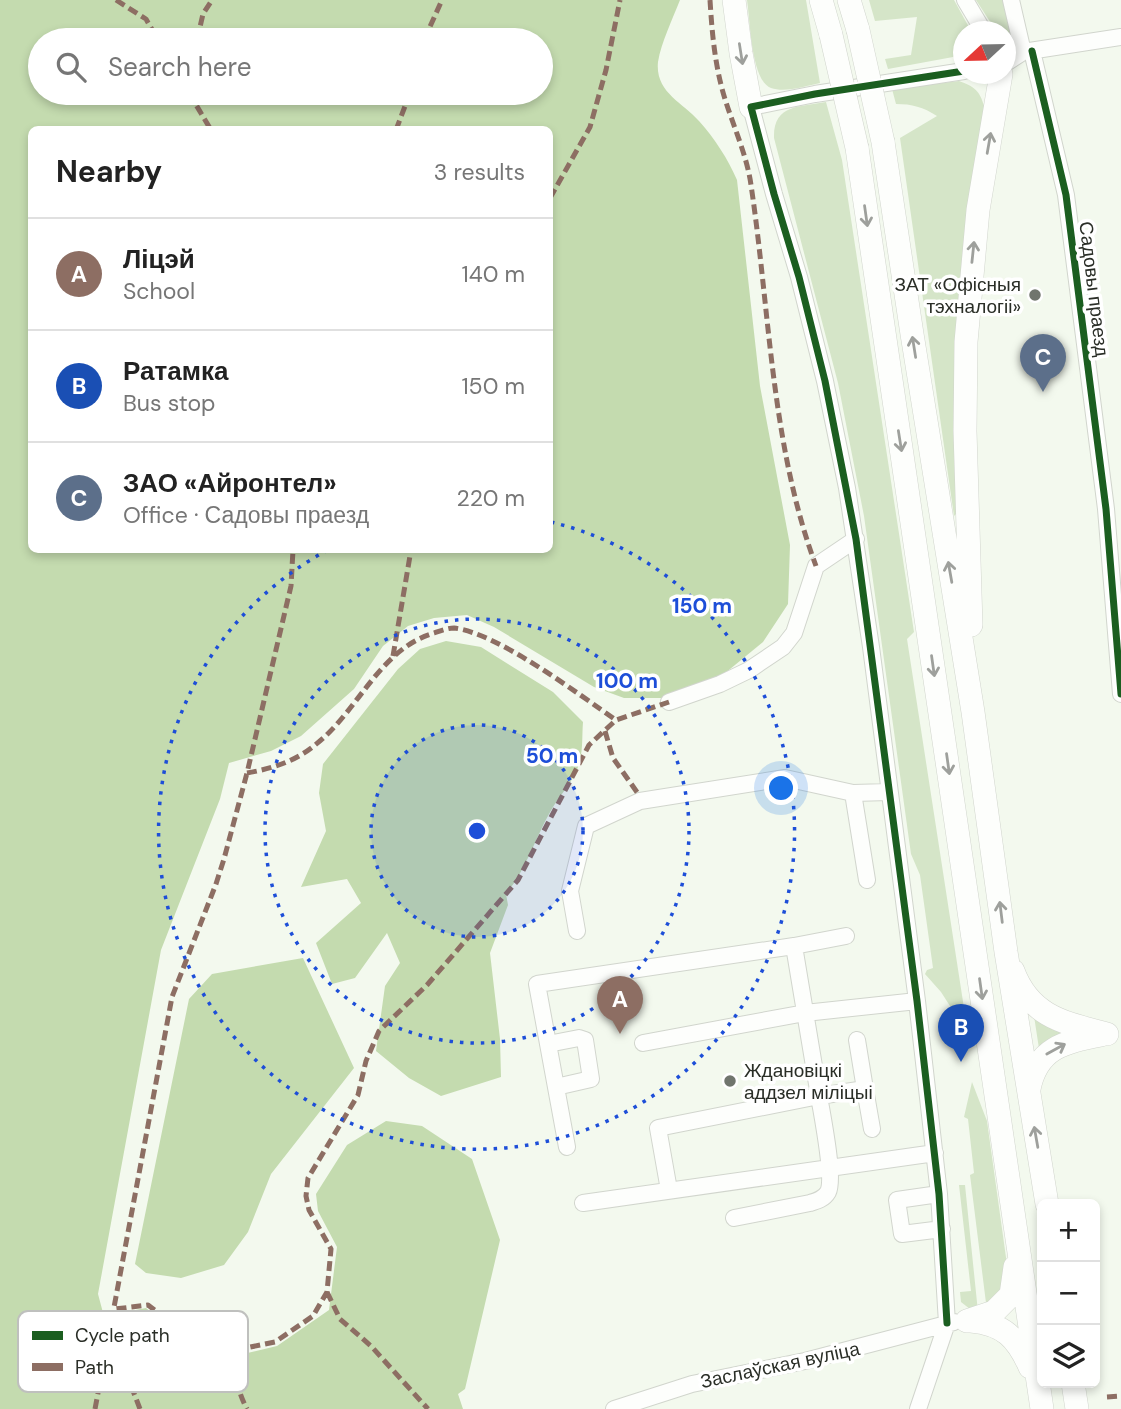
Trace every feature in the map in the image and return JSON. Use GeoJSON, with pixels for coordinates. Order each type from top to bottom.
{"type":"FeatureCollection","features":[{"type":"Feature","properties":{"kind":"highway"},"geometry":{"type":"LineString","coordinates":[[734,0],[751,107]]}},
{"type":"Feature","properties":{"kind":"highway"},"geometry":{"type":"LineString","coordinates":[[821,0],[857,148],[1041,1398]]}},
{"type":"Feature","properties":{"kind":"highway"},"geometry":{"type":"LineString","coordinates":[[849,0],[883,142],[1046,1199]]}},
{"type":"Feature","properties":{"kind":"highway"},"geometry":{"type":"LineString","coordinates":[[973,712],[965,431],[966,342],[978,210],[999,84]]}},
{"type":"Feature","properties":{"kind":"highway"},"geometry":{"type":"LineString","coordinates":[[1006,952],[1015,977],[1042,1013],[1060,1022],[1114,1034]]}},
{"type":"Feature","properties":{"kind":"highway"},"geometry":{"type":"LineString","coordinates":[[1028,1093],[1032,1074],[1039,1061],[1049,1052],[1076,1040],[1114,1034]]}},
{"type":"Feature","properties":{"kind":"highway"},"geometry":{"type":"LineString","coordinates":[[957,1322],[993,1312],[1011,1295],[1017,1236]]}},
{"type":"Feature","properties":{"kind":"highway"},"geometry":{"type":"LineString","coordinates":[[957,1322],[984,1322],[1003,1329],[1016,1342],[1041,1398]]}},
{"type":"Feature","properties":{"kind":"highway"},"geometry":{"type":"LineString","coordinates":[[1074,1388],[1077,1409]]}},
{"type":"Feature","properties":{"kind":"street"},"geometry":{"type":"LineString","coordinates":[[965,0],[977,21]]}},
{"type":"Feature","properties":{"kind":"street","name":"Садовы праезд"},"geometry":{"type":"LineString","coordinates":[[1011,0],[1066,195],[1106,509],[1121,694]]}},
{"type":"Feature","properties":{"kind":"street"},"geometry":{"type":"LineString","coordinates":[[1016,58],[1027,52],[1121,37]]}},
{"type":"Feature","properties":{"kind":"street"},"geometry":{"type":"LineString","coordinates":[[918,1409],[957,1322],[942,1229],[918,1001],[856,539],[821,368],[799,277],[751,107],[815,94],[953,73]]}},
{"type":"Feature","properties":{"kind":"street"},"geometry":{"type":"LineString","coordinates":[[670,702],[749,670],[783,647],[794,633],[816,566],[856,539]]}},
{"type":"Feature","properties":{"kind":"street"},"geometry":{"type":"LineString","coordinates":[[577,931],[570,891],[586,826],[640,801],[785,778],[853,793],[889,792]]}},
{"type":"Feature","properties":{"kind":"street"},"geometry":{"type":"LineString","coordinates":[[853,793],[867,880]]}},
{"type":"Feature","properties":{"kind":"street"},"geometry":{"type":"LineString","coordinates":[[567,1147],[537,984],[846,936]]}},
{"type":"Feature","properties":{"kind":"street"},"geometry":{"type":"LineString","coordinates":[[734,1218],[818,1201],[829,1191],[831,1182],[794,946]]}},
{"type":"Feature","properties":{"kind":"street"},"geometry":{"type":"LineString","coordinates":[[643,1043],[805,1013],[918,1001]]}},
{"type":"Feature","properties":{"kind":"street"},"geometry":{"type":"LineString","coordinates":[[548,1044],[583,1038],[587,1052],[591,1079],[556,1087]]}},
{"type":"Feature","properties":{"kind":"street"},"geometry":{"type":"LineString","coordinates":[[857,1040],[872,1129]]}},
{"type":"Feature","properties":{"kind":"street"},"geometry":{"type":"LineString","coordinates":[[669,1190],[658,1128],[865,1089]]}},
{"type":"Feature","properties":{"kind":"street"},"geometry":{"type":"LineString","coordinates":[[583,1203],[935,1153]]}},
{"type":"Feature","properties":{"kind":"street"},"geometry":{"type":"LineString","coordinates":[[939,1194],[897,1199],[902,1234],[942,1229]]}},
{"type":"Feature","properties":{"kind":"street","name":"Заслаўская вуліца"},"geometry":{"type":"LineString","coordinates":[[614,1409],[692,1384],[805,1361],[957,1322]]}},
{"type":"Feature","properties":{"kind":"green space"},"geometry":{"type":"Polygon","coordinates":[[[0,0],[680,0],[662,47],[658,72],[665,89],[699,121],[716,142],[737,180],[760,386],[790,545],[788,604],[763,642],[724,674],[663,698],[624,698],[594,687],[494,627],[467,615],[434,618],[408,626],[383,646],[354,689],[301,736],[271,751],[229,763],[220,799],[161,950],[98,1294],[103,1311],[18,1311],[18,1392],[248,1392],[248,1353],[277,1346],[329,1310],[337,1247],[318,1211],[316,1194],[347,1145],[386,1121],[422,1126],[472,1159],[500,1240],[465,1389],[458,1394],[463,1409],[0,1409],[0,0]]]}},
{"type":"Feature","properties":{"kind":"green space"},"geometry":{"type":"Polygon","coordinates":[[[747,0],[806,0],[820,83],[783,90],[771,88],[764,83],[755,62],[747,0]]]}},
{"type":"Feature","properties":{"kind":"green space"},"geometry":{"type":"Polygon","coordinates":[[[869,0],[954,0],[966,21],[953,21],[953,57],[888,69],[885,59],[911,55],[917,17],[875,21],[869,0]]]}},
{"type":"Feature","properties":{"kind":"green space"},"geometry":{"type":"Polygon","coordinates":[[[976,0],[1007,0],[1009,21],[990,21],[976,0]]]}},
{"type":"Feature","properties":{"kind":"green space"},"geometry":{"type":"Polygon","coordinates":[[[953,82],[953,84],[966,84],[981,96],[984,106],[958,512],[954,516],[900,138],[937,116],[917,107],[896,104],[892,89],[953,82]]]}},
{"type":"Feature","properties":{"kind":"green space"},"geometry":{"type":"Polygon","coordinates":[[[826,102],[842,160],[914,632],[907,639],[966,1021],[959,1020],[941,992],[925,974],[933,968],[920,875],[911,854],[864,516],[838,383],[774,138],[775,127],[783,113],[790,109],[826,102]]]}},
{"type":"Feature","properties":{"kind":"green space"},"geometry":{"type":"Polygon","coordinates":[[[446,641],[481,647],[553,692],[583,722],[582,751],[578,767],[547,818],[520,874],[506,894],[508,905],[490,953],[500,1039],[501,1077],[441,1096],[409,1078],[376,1051],[385,986],[400,963],[387,933],[355,978],[332,984],[316,943],[361,903],[347,879],[301,887],[326,831],[319,793],[323,764],[398,669],[420,649],[446,641]]]}},
{"type":"Feature","properties":{"kind":"green space"},"geometry":{"type":"Polygon","coordinates":[[[303,958],[354,1068],[271,1174],[248,1232],[224,1265],[181,1278],[146,1273],[135,1264],[189,999],[212,974],[303,958]]]}},
{"type":"Feature","properties":{"kind":"green space"},"geometry":{"type":"Polygon","coordinates":[[[1034,1016],[1075,1034],[1040,1055],[1034,1016]]]}},
{"type":"Feature","properties":{"kind":"green space"},"geometry":{"type":"Polygon","coordinates":[[[972,1082],[987,1121],[1009,1279],[987,1311],[970,1175],[974,1173],[968,1119],[964,1117],[972,1082]]]}},
{"type":"Feature","properties":{"kind":"green space"},"geometry":{"type":"Polygon","coordinates":[[[959,1185],[965,1185],[978,1312],[975,1313],[961,1302],[960,1292],[971,1291],[959,1185]]]}},
{"type":"Feature","properties":{"kind":"marked path"},"geometry":{"type":"LineString","coordinates":[[116,0],[146,19],[151,28]]}},
{"type":"Feature","properties":{"kind":"marked path"},"geometry":{"type":"LineString","coordinates":[[200,28],[203,14],[212,0]]}},
{"type":"Feature","properties":{"kind":"marked path"},"geometry":{"type":"LineString","coordinates":[[429,28],[442,0]]}},
{"type":"Feature","properties":{"kind":"marked path"},"geometry":{"type":"LineString","coordinates":[[553,193],[590,127],[606,70],[620,0]]}},
{"type":"Feature","properties":{"kind":"marked path"},"geometry":{"type":"LineString","coordinates":[[710,0],[719,75],[751,185],[781,426],[801,520],[816,566]]}},
{"type":"Feature","properties":{"kind":"marked path"},"geometry":{"type":"LineString","coordinates":[[196,105],[209,126]]}},
{"type":"Feature","properties":{"kind":"marked path"},"geometry":{"type":"LineString","coordinates":[[398,126],[405,105]]}},
{"type":"Feature","properties":{"kind":"marked path"},"geometry":{"type":"LineString","coordinates":[[113,1311],[172,997],[224,859],[291,586],[293,553]]}},
{"type":"Feature","properties":{"kind":"marked path"},"geometry":{"type":"LineString","coordinates":[[393,656],[410,553]]}},
{"type":"Feature","properties":{"kind":"marked path"},"geometry":{"type":"LineString","coordinates":[[247,773],[283,764],[308,751],[344,716],[398,653],[415,641],[452,628],[472,632],[515,652],[616,720]]}},
{"type":"Feature","properties":{"kind":"marked path"},"geometry":{"type":"LineString","coordinates":[[248,1348],[275,1342],[313,1316],[327,1292],[331,1249],[309,1210],[306,1196],[308,1178],[358,1095],[366,1061],[379,1031],[427,985],[518,880],[589,745],[616,720],[669,702]]}},
{"type":"Feature","properties":{"kind":"marked path"},"geometry":{"type":"LineString","coordinates":[[605,731],[613,758],[639,795]]}},
{"type":"Feature","properties":{"kind":"marked path"},"geometry":{"type":"LineString","coordinates":[[327,1292],[340,1319],[371,1346],[428,1409]]}},
{"type":"Feature","properties":{"kind":"marked path"},"geometry":{"type":"LineString","coordinates":[[115,1311],[148,1305],[156,1311]]}},
{"type":"Feature","properties":{"kind":"marked path"},"geometry":{"type":"LineString","coordinates":[[95,1409],[98,1392]]}},
{"type":"Feature","properties":{"kind":"marked path"},"geometry":{"type":"LineString","coordinates":[[134,1392],[140,1409]]}},
{"type":"Feature","properties":{"kind":"marked path"},"geometry":{"type":"LineString","coordinates":[[240,1392],[247,1409]]}},
{"type":"Feature","properties":{"kind":"marked path"},"geometry":{"type":"LineString","coordinates":[[1107,1397],[1121,1396]]}},
{"type":"Feature","properties":{"kind":"cycle path"},"geometry":{"type":"LineString","coordinates":[[1032,51],[1066,195],[1106,509],[1121,694]]}},
{"type":"Feature","properties":{"kind":"cycle path"},"geometry":{"type":"LineString","coordinates":[[947,1323],[939,1194],[917,1001],[856,539],[825,381],[751,107],[815,94],[953,73]]}},
{"type":"Feature","properties":{"kind":"place","name":"ЗАТ «Офісныя тэхналогіі»"},"geometry":{"type":"Point","coordinates":[1035,295]}},
{"type":"Feature","properties":{"kind":"place","name":"ЗАО «Айронтел»"},"geometry":{"type":"Point","coordinates":[1043,392]}},
{"type":"Feature","properties":{"kind":"place","name":"Ліцэй"},"geometry":{"type":"Point","coordinates":[620,1034]}},
{"type":"Feature","properties":{"kind":"place","name":"Ратамка"},"geometry":{"type":"Point","coordinates":[961,1062]}},
{"type":"Feature","properties":{"kind":"place","name":"Ждановіцкі аддзел міліцыі"},"geometry":{"type":"Point","coordinates":[730,1081]}}]}
